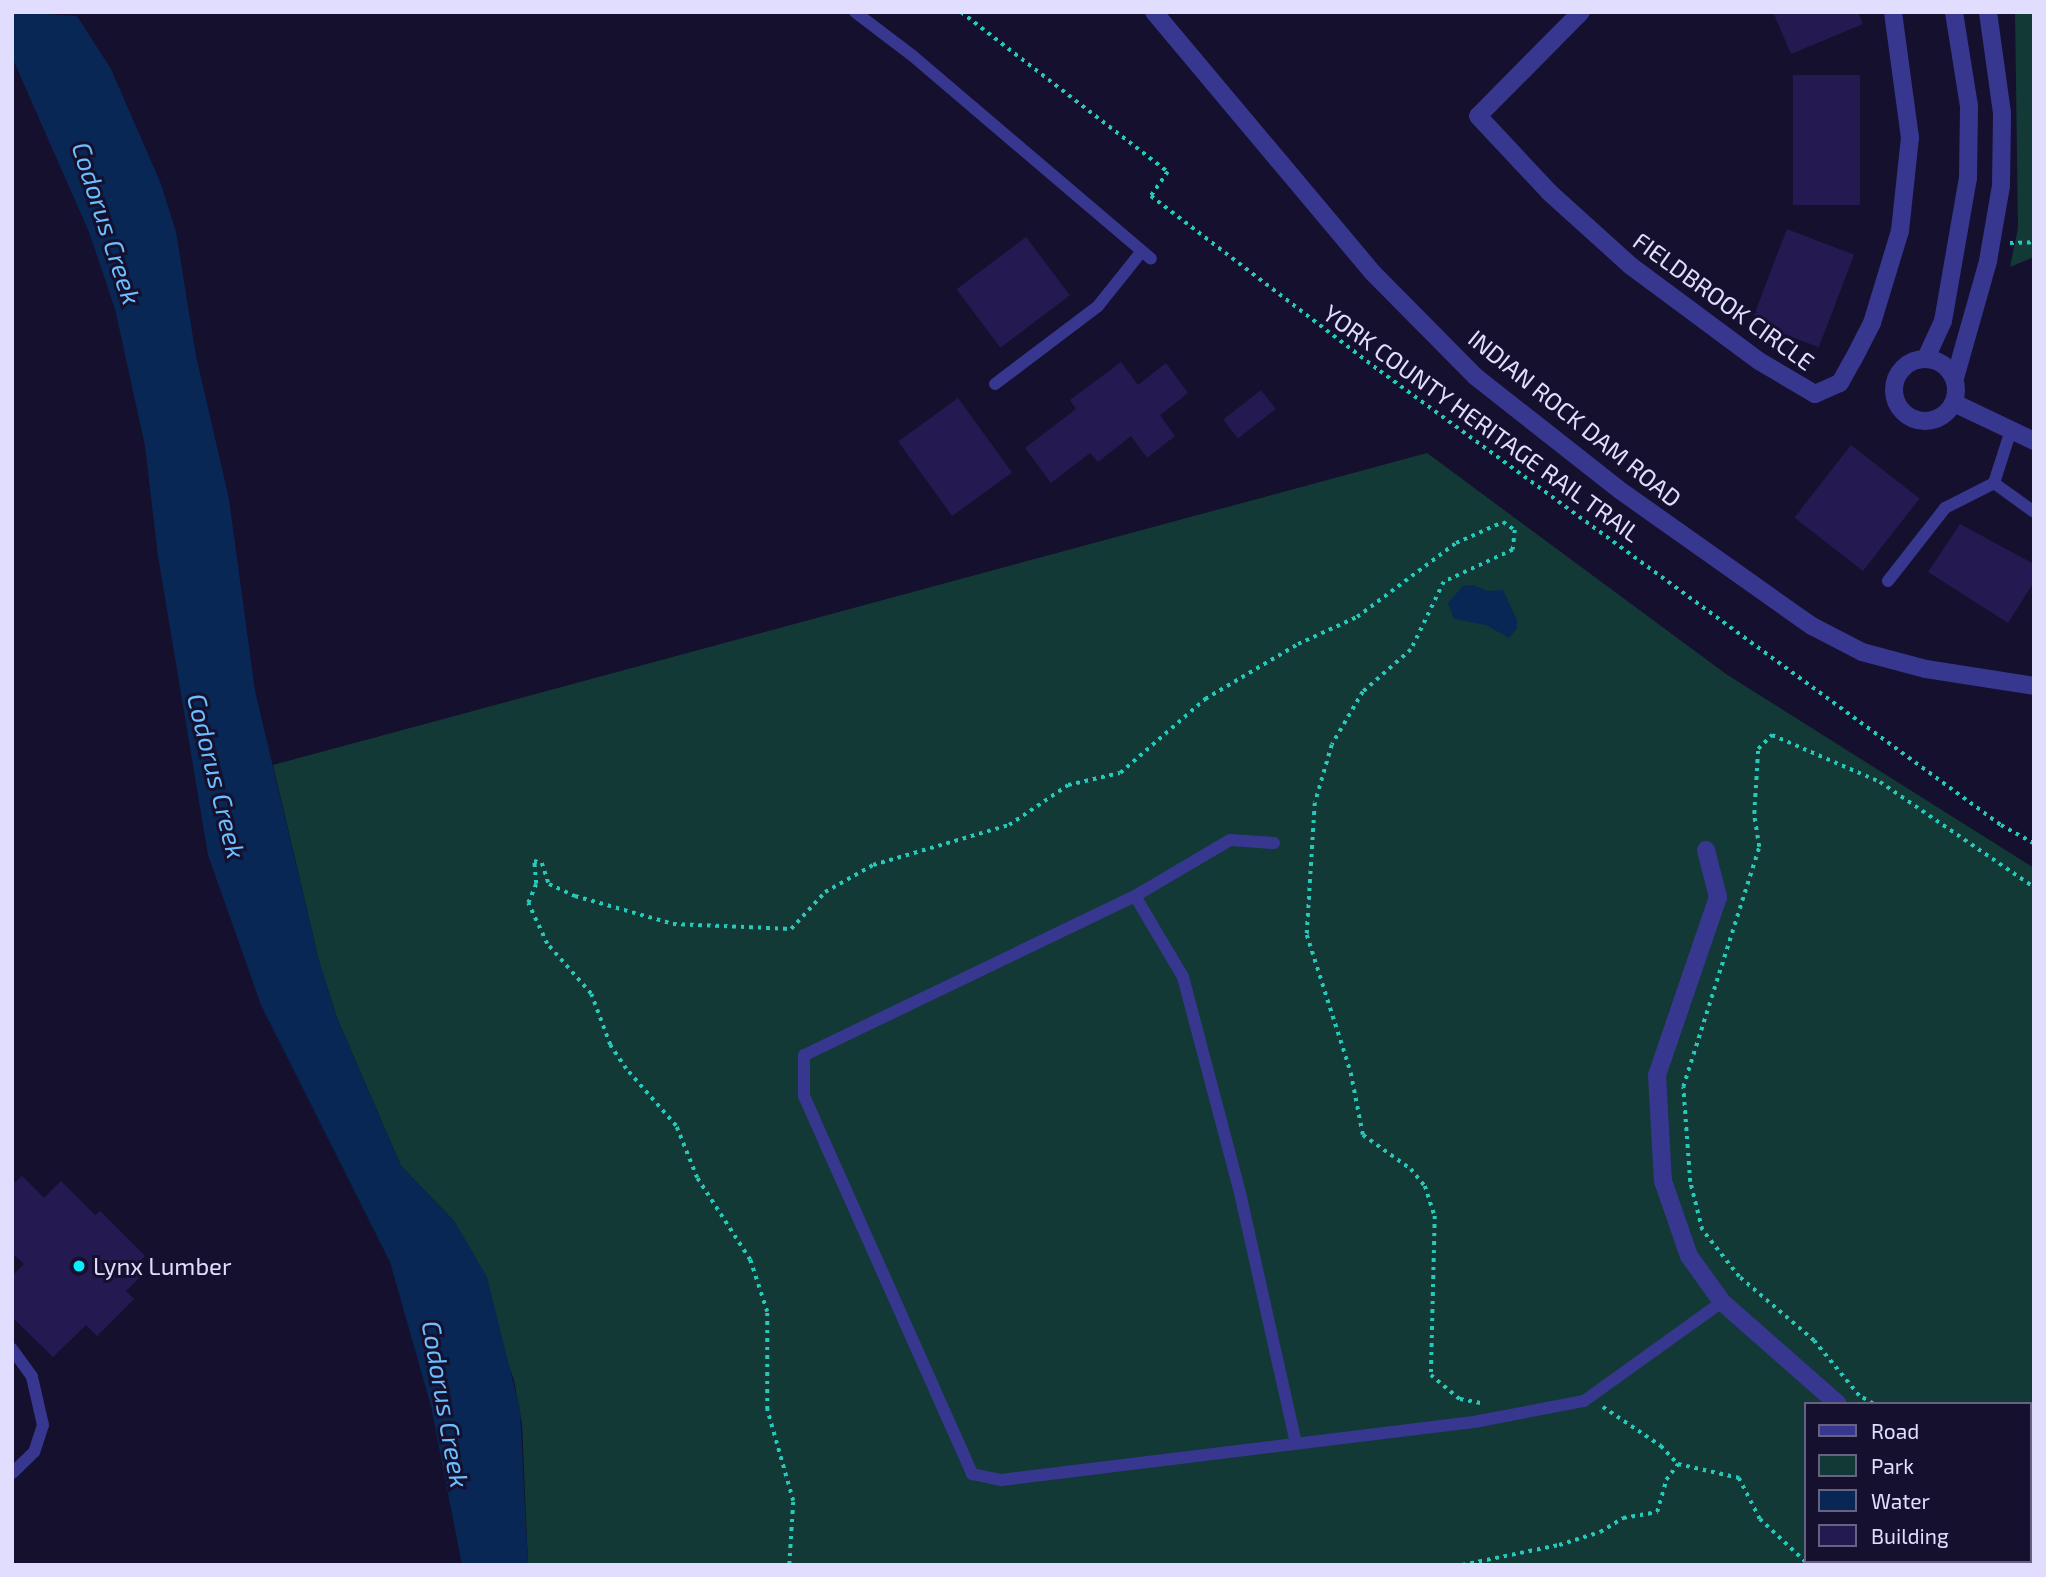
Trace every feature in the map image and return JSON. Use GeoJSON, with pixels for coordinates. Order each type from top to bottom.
{"type":"FeatureCollection","features":[{"type":"Feature","properties":{"kind":"street","name":"INDIAN ROCK DAM ROAD"},"geometry":{"type":"LineString","coordinates":[[1154,12],[1373,273],[1476,376],[1621,491],[1812,626],[1862,652],[1926,669],[2034,686]]}},
{"type":"Feature","properties":{"kind":"street","name":"FIELDBROOK CIRCLE"},"geometry":{"type":"LineString","coordinates":[[1581,12],[1478,116],[1549,192],[1631,266],[1759,361],[1815,394],[1840,383],[1853,360],[1872,323],[1900,231],[1910,138],[1893,12]]}},
{"type":"Feature","properties":{"kind":"street"},"geometry":{"type":"LineString","coordinates":[[1954,12],[1969,106],[1968,178],[1943,321],[1926,358],[1903,367],[1894,389],[1896,402],[1913,419],[1925,422],[1937,419],[1954,403],[1955,378],[1991,244],[2001,186],[2002,113],[1988,12]]}},
{"type":"Feature","properties":{"kind":"street"},"geometry":{"type":"LineString","coordinates":[[1926,358],[1948,368],[1955,378]]}},
{"type":"Feature","properties":{"kind":"street"},"geometry":{"type":"LineString","coordinates":[[1954,403],[2034,441]]}},
{"type":"Feature","properties":{"kind":"street"},"geometry":{"type":"LineString","coordinates":[[1706,850],[1718,897],[1657,1075],[1663,1181],[1689,1256],[1722,1303],[1836,1402]]}},
{"type":"Feature","properties":{"kind":"lane"},"geometry":{"type":"LineString","coordinates":[[855,12],[914,57],[1146,255],[1098,306],[995,384]]}},
{"type":"Feature","properties":{"kind":"lane"},"geometry":{"type":"LineString","coordinates":[[1888,581],[1945,508],[1994,483],[2011,430]]}},
{"type":"Feature","properties":{"kind":"lane"},"geometry":{"type":"LineString","coordinates":[[1994,483],[2034,512]]}},
{"type":"Feature","properties":{"kind":"lane"},"geometry":{"type":"LineString","coordinates":[[1274,843],[1230,840],[1135,896],[804,1055],[804,1096],[972,1474],[1001,1480],[1479,1421],[1584,1401],[1722,1303]]}},
{"type":"Feature","properties":{"kind":"lane"},"geometry":{"type":"LineString","coordinates":[[1135,896],[1183,977],[1240,1193],[1296,1444]]}},
{"type":"Feature","properties":{"kind":"lane"},"geometry":{"type":"LineString","coordinates":[[12,1349],[32,1377],[43,1424],[34,1452],[12,1473]]}},
{"type":"Feature","properties":{"kind":"path","name":"YORK COUNTY HERITAGE RAIL TRAIL"},"geometry":{"type":"LineString","coordinates":[[961,12],[1168,172],[1151,196],[1172,213],[1474,440],[2001,825],[2034,843]]}},
{"type":"Feature","properties":{"kind":"path"},"geometry":{"type":"LineString","coordinates":[[1991,244],[2034,242]]}},
{"type":"Feature","properties":{"kind":"path"},"geometry":{"type":"LineString","coordinates":[[789,1565],[793,1500],[767,1410],[767,1312],[750,1260],[697,1178],[676,1126],[626,1069],[610,1045],[591,994],[547,944],[528,904],[536,884],[534,861],[542,863],[549,884],[575,896],[673,924],[791,929],[825,892],[873,865],[1009,825],[1068,785],[1120,773],[1205,699],[1298,644],[1357,617],[1417,575],[1432,558],[1493,523],[1503,522],[1515,530],[1513,550],[1444,582],[1412,650],[1363,692],[1332,745],[1315,803],[1307,935],[1351,1073],[1363,1135],[1410,1169],[1425,1186],[1435,1216],[1431,1376],[1460,1399],[1490,1405]]}},
{"type":"Feature","properties":{"kind":"path"},"geometry":{"type":"LineString","coordinates":[[1870,1402],[1859,1396],[1814,1342],[1740,1277],[1702,1230],[1690,1182],[1682,1087],[1759,847],[1754,814],[1758,749],[1772,735],[1880,782],[2034,887]]}},
{"type":"Feature","properties":{"kind":"path"},"geometry":{"type":"LineString","coordinates":[[1584,1401],[1606,1408],[1661,1446],[1678,1464],[1740,1478],[1760,1520],[1804,1560]]}},
{"type":"Feature","properties":{"kind":"path"},"geometry":{"type":"LineString","coordinates":[[1462,1565],[1559,1545],[1600,1532],[1623,1518],[1657,1512],[1666,1480],[1678,1464]]}},
{"type":"Feature","properties":{"kind":"green space"},"geometry":{"type":"Polygon","coordinates":[[[2015,12],[2034,12],[2034,257],[2010,267],[2018,228],[2015,12]]]}},
{"type":"Feature","properties":{"kind":"green space"},"geometry":{"type":"Polygon","coordinates":[[[1427,453],[1726,674],[2034,868],[2034,1565],[528,1565],[522,1424],[514,1380],[455,1222],[401,1166],[337,1018],[319,961],[273,765],[1427,453]]]}},
{"type":"Feature","properties":{"kind":"water","name":"Codorus Creek"},"geometry":{"type":"Polygon","coordinates":[[[12,12],[77,16],[111,69],[161,184],[176,232],[196,356],[229,499],[255,691],[319,961],[337,1018],[401,1166],[455,1222],[487,1277],[520,1409],[528,1565],[462,1565],[431,1406],[390,1262],[261,1005],[208,855],[158,556],[145,446],[115,309],[89,232],[12,57],[12,12]]]}},
{"type":"Feature","properties":{"kind":"water"},"geometry":{"type":"Polygon","coordinates":[[[1473,585],[1487,591],[1503,590],[1517,620],[1517,628],[1509,638],[1486,625],[1454,619],[1448,603],[1463,586],[1473,585]]]}},
{"type":"Feature","properties":{"kind":"building"},"geometry":{"type":"Polygon","coordinates":[[[1773,12],[1858,12],[1863,24],[1791,54],[1773,12]]]}},
{"type":"Feature","properties":{"kind":"building"},"geometry":{"type":"Polygon","coordinates":[[[1793,75],[1860,75],[1860,205],[1793,205],[1793,75]]]}},
{"type":"Feature","properties":{"kind":"building"},"geometry":{"type":"Polygon","coordinates":[[[1787,229],[1854,255],[1819,347],[1752,321],[1787,229]]]}},
{"type":"Feature","properties":{"kind":"building"},"geometry":{"type":"Polygon","coordinates":[[[1026,237],[1070,295],[1000,348],[957,289],[1026,237]]]}},
{"type":"Feature","properties":{"kind":"building"},"geometry":{"type":"Polygon","coordinates":[[[1121,362],[1138,385],[1166,363],[1188,393],[1160,415],[1175,436],[1147,458],[1131,436],[1098,462],[1090,453],[1051,483],[1025,448],[1076,409],[1070,400],[1121,362]]]}},
{"type":"Feature","properties":{"kind":"building"},"geometry":{"type":"Polygon","coordinates":[[[1261,390],[1276,409],[1238,438],[1223,420],[1261,390]]]}},
{"type":"Feature","properties":{"kind":"building"},"geometry":{"type":"Polygon","coordinates":[[[958,398],[1012,472],[952,516],[898,441],[958,398]]]}},
{"type":"Feature","properties":{"kind":"building"},"geometry":{"type":"Polygon","coordinates":[[[1851,445],[1920,499],[1863,571],[1794,517],[1851,445]]]}},
{"type":"Feature","properties":{"kind":"building"},"geometry":{"type":"Polygon","coordinates":[[[1960,524],[2034,564],[2034,582],[2008,623],[1928,572],[1960,524]]]}},
{"type":"Feature","properties":{"kind":"building","name":"Lynx Lumber"},"geometry":{"type":"Polygon","coordinates":[[[22,1176],[44,1198],[61,1181],[95,1215],[100,1211],[145,1256],[135,1267],[143,1274],[126,1291],[134,1299],[97,1336],[86,1325],[53,1357],[12,1317],[12,1276],[24,1264],[12,1253],[12,1185],[22,1176]]]}},
{"type":"Feature","properties":{"kind":"place","name":"Lynx Lumber"},"geometry":{"type":"Point","coordinates":[79,1266]}}]}
